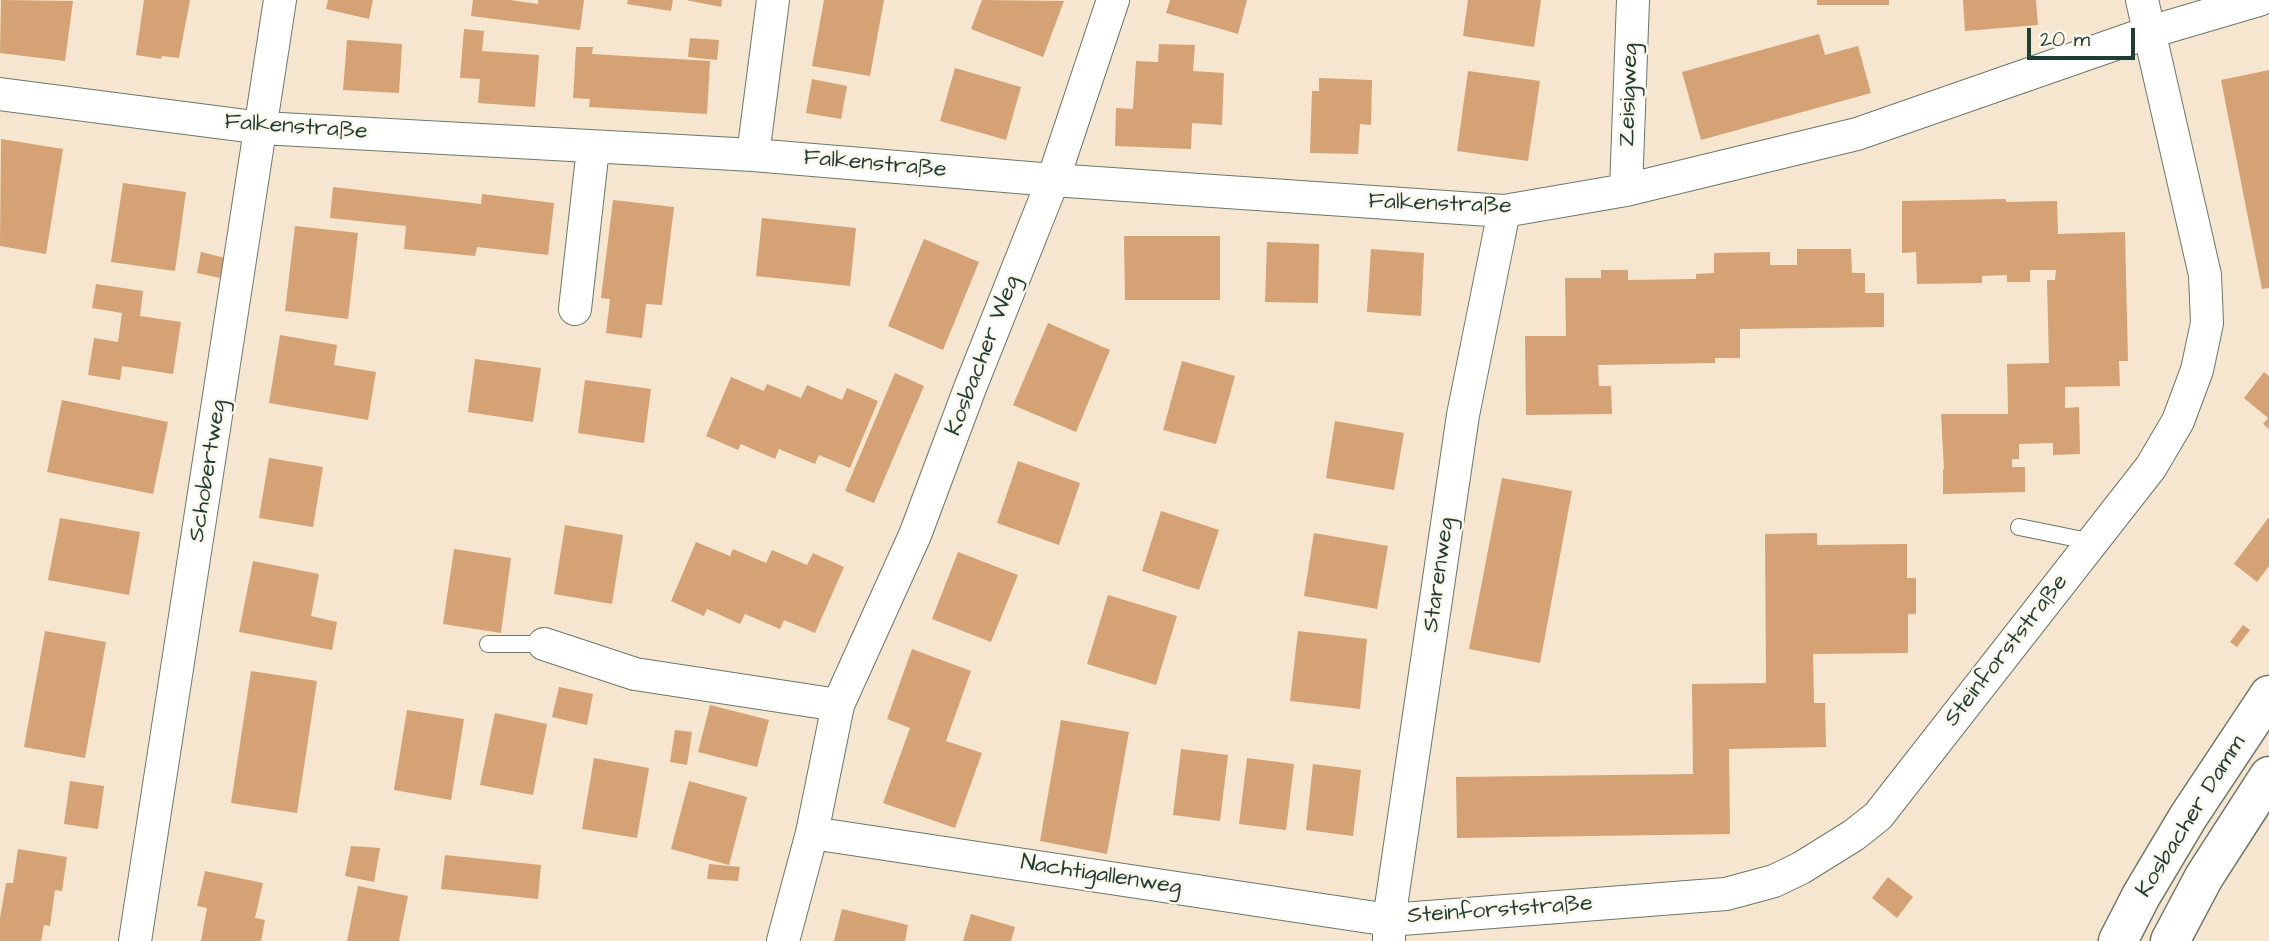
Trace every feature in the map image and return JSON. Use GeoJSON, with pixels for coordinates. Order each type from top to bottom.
{"type":"FeatureCollection","features":[{"type":"Feature","properties":{"kind":"street","name":"Schobertweg"},"geometry":{"type":"LineString","coordinates":[[135,941],[281,0]]}},
{"type":"Feature","properties":{"kind":"street"},"geometry":{"type":"LineString","coordinates":[[753,155],[773,0]]}},
{"type":"Feature","properties":{"kind":"street","name":"Kosbacher Weg"},"geometry":{"type":"LineString","coordinates":[[783,941],[812,833],[838,705],[915,535],[970,388],[1054,180],[1113,0]]}},
{"type":"Feature","properties":{"kind":"street","name":"Zeisigweg"},"geometry":{"type":"LineString","coordinates":[[1626,190],[1633,0]]}},
{"type":"Feature","properties":{"kind":"street","name":"Steinforststraße"},"geometry":{"type":"LineString","coordinates":[[1389,930],[1726,894],[1774,881],[1801,868],[1854,835],[1878,816],[2151,467],[2178,421],[2197,370],[2207,323],[2205,275],[2142,0]]}},
{"type":"Feature","properties":{"kind":"street","name":"Falkenstraße"},"geometry":{"type":"LineString","coordinates":[[0,94],[262,128],[753,155],[1054,180],[1504,211],[1626,190],[1857,134],[2150,33],[2259,0]]}},
{"type":"Feature","properties":{"kind":"street"},"geometry":{"type":"LineString","coordinates":[[575,309],[593,148]]}},
{"type":"Feature","properties":{"kind":"street","name":"Starenweg"},"geometry":{"type":"LineString","coordinates":[[1389,930],[1463,415],[1504,211]]}},
{"type":"Feature","properties":{"kind":"street"},"geometry":{"type":"LineString","coordinates":[[544,644],[635,674],[838,705]]}},
{"type":"Feature","properties":{"kind":"street","name":"Kosbacher Damm"},"geometry":{"type":"LineString","coordinates":[[2118,941],[2188,817],[2269,695]]}},
{"type":"Feature","properties":{"kind":"street","name":"Kosbacher Damm"},"geometry":{"type":"LineString","coordinates":[[2170,941],[2204,877],[2269,776]]}},
{"type":"Feature","properties":{"kind":"street","name":"Nachtigallenweg"},"geometry":{"type":"LineString","coordinates":[[812,833],[1389,930]]}},
{"type":"Feature","properties":{"kind":"lane"},"geometry":{"type":"LineString","coordinates":[[2019,527],[2093,542]]}},
{"type":"Feature","properties":{"kind":"lane"},"geometry":{"type":"LineString","coordinates":[[488,644],[544,644]]}},
{"type":"Feature","properties":{"kind":"building"},"geometry":{"type":"Polygon","coordinates":[[[1,0],[73,1],[65,61],[0,53],[1,0]]]}},
{"type":"Feature","properties":{"kind":"building"},"geometry":{"type":"Polygon","coordinates":[[[144,0],[190,0],[179,58],[162,56],[161,59],[136,55],[144,0]]]}},
{"type":"Feature","properties":{"kind":"building"},"geometry":{"type":"Polygon","coordinates":[[[328,0],[373,0],[369,19],[326,9],[328,0]]]}},
{"type":"Feature","properties":{"kind":"building"},"geometry":{"type":"Polygon","coordinates":[[[473,0],[510,0],[538,4],[538,0],[584,0],[580,30],[471,16],[473,0]]]}},
{"type":"Feature","properties":{"kind":"building"},"geometry":{"type":"Polygon","coordinates":[[[628,0],[673,0],[671,11],[627,4],[628,0]]]}},
{"type":"Feature","properties":{"kind":"building"},"geometry":{"type":"Polygon","coordinates":[[[686,0],[722,0],[721,7],[686,0]]]}},
{"type":"Feature","properties":{"kind":"building"},"geometry":{"type":"Polygon","coordinates":[[[824,0],[884,0],[870,76],[812,66],[824,0]]]}},
{"type":"Feature","properties":{"kind":"building"},"geometry":{"type":"Polygon","coordinates":[[[982,0],[1064,1],[1043,57],[971,29],[982,0]]]}},
{"type":"Feature","properties":{"kind":"building"},"geometry":{"type":"Polygon","coordinates":[[[1170,0],[1247,0],[1238,34],[1166,13],[1170,0]]]}},
{"type":"Feature","properties":{"kind":"building"},"geometry":{"type":"Polygon","coordinates":[[[1468,0],[1541,0],[1534,47],[1463,36],[1468,0]]]}},
{"type":"Feature","properties":{"kind":"building"},"geometry":{"type":"Polygon","coordinates":[[[1817,0],[1889,0],[1889,5],[1817,5],[1817,0]]]}},
{"type":"Feature","properties":{"kind":"building"},"geometry":{"type":"Polygon","coordinates":[[[1963,0],[2036,0],[2038,25],[1965,31],[1963,0]]]}},
{"type":"Feature","properties":{"kind":"building"},"geometry":{"type":"Polygon","coordinates":[[[464,29],[484,31],[482,51],[539,55],[535,107],[478,103],[480,79],[460,78],[464,29]]]}},
{"type":"Feature","properties":{"kind":"building"},"geometry":{"type":"Polygon","coordinates":[[[1819,34],[1825,55],[1858,46],[1871,93],[1701,140],[1682,72],[1819,34]]]}},
{"type":"Feature","properties":{"kind":"building"},"geometry":{"type":"Polygon","coordinates":[[[690,38],[719,40],[717,60],[688,57],[690,38]]]}},
{"type":"Feature","properties":{"kind":"building"},"geometry":{"type":"Polygon","coordinates":[[[347,40],[402,44],[399,93],[343,90],[347,40]]]}},
{"type":"Feature","properties":{"kind":"building"},"geometry":{"type":"Polygon","coordinates":[[[1159,44],[1195,45],[1193,71],[1224,73],[1222,125],[1192,123],[1191,149],[1115,146],[1116,108],[1133,109],[1136,61],[1158,62],[1159,44]]]}},
{"type":"Feature","properties":{"kind":"building"},"geometry":{"type":"Polygon","coordinates":[[[576,47],[593,47],[592,54],[710,61],[707,114],[589,107],[590,99],[573,98],[576,47]]]}},
{"type":"Feature","properties":{"kind":"building"},"geometry":{"type":"Polygon","coordinates":[[[955,68],[1021,87],[1006,140],[940,121],[955,68]]]}},
{"type":"Feature","properties":{"kind":"building"},"geometry":{"type":"Polygon","coordinates":[[[2269,70],[2269,288],[2262,289],[2221,80],[2269,70]]]}},
{"type":"Feature","properties":{"kind":"building"},"geometry":{"type":"Polygon","coordinates":[[[1468,71],[1540,81],[1528,161],[1457,151],[1468,71]]]}},
{"type":"Feature","properties":{"kind":"building"},"geometry":{"type":"Polygon","coordinates":[[[1319,78],[1372,80],[1371,125],[1360,124],[1358,154],[1310,153],[1312,91],[1319,91],[1319,78]]]}},
{"type":"Feature","properties":{"kind":"building"},"geometry":{"type":"Polygon","coordinates":[[[812,79],[847,86],[841,119],[806,113],[812,79]]]}},
{"type":"Feature","properties":{"kind":"building"},"geometry":{"type":"Polygon","coordinates":[[[1,139],[63,149],[46,254],[0,246],[1,139]]]}},
{"type":"Feature","properties":{"kind":"building"},"geometry":{"type":"Polygon","coordinates":[[[123,183],[186,192],[175,271],[111,262],[123,183]]]}},
{"type":"Feature","properties":{"kind":"building"},"geometry":{"type":"Polygon","coordinates":[[[333,187],[481,204],[482,194],[554,203],[548,255],[477,247],[475,256],[404,249],[406,226],[330,218],[333,187]]]}},
{"type":"Feature","properties":{"kind":"building"},"geometry":{"type":"Polygon","coordinates":[[[2006,199],[2006,202],[2057,201],[2058,234],[2125,232],[2128,361],[2119,361],[2120,386],[2065,387],[2065,408],[2079,407],[2080,454],[2053,455],[2053,443],[2019,444],[2019,459],[2012,459],[2012,467],[2025,467],[2025,492],[1943,494],[1941,414],[2008,414],[2007,364],[2049,363],[2047,280],[2055,280],[2056,270],[2030,270],[2030,282],[2007,282],[2007,275],[1982,276],[1982,283],[1917,284],[1916,252],[1902,253],[1902,201],[2006,199]]]}},
{"type":"Feature","properties":{"kind":"building"},"geometry":{"type":"Polygon","coordinates":[[[613,200],[674,207],[662,305],[646,304],[642,338],[606,333],[610,299],[601,298],[613,200]]]}},
{"type":"Feature","properties":{"kind":"building"},"geometry":{"type":"Polygon","coordinates":[[[762,218],[856,228],[850,286],[756,276],[762,218]]]}},
{"type":"Feature","properties":{"kind":"building"},"geometry":{"type":"Polygon","coordinates":[[[295,226],[358,233],[348,319],[285,311],[295,226]]]}},
{"type":"Feature","properties":{"kind":"building"},"geometry":{"type":"Polygon","coordinates":[[[1124,236],[1220,236],[1220,300],[1125,300],[1124,236]]]}},
{"type":"Feature","properties":{"kind":"building"},"geometry":{"type":"Polygon","coordinates":[[[924,239],[979,262],[943,350],[888,326],[924,239]]]}},
{"type":"Feature","properties":{"kind":"building"},"geometry":{"type":"Polygon","coordinates":[[[1267,242],[1319,244],[1318,303],[1265,302],[1267,242]]]}},
{"type":"Feature","properties":{"kind":"building"},"geometry":{"type":"Polygon","coordinates":[[[1371,249],[1424,253],[1421,316],[1367,312],[1371,249]]]}},
{"type":"Feature","properties":{"kind":"building"},"geometry":{"type":"Polygon","coordinates":[[[1797,249],[1851,249],[1852,273],[1865,273],[1865,293],[1884,293],[1884,327],[1740,329],[1740,358],[1715,358],[1715,363],[1598,365],[1599,386],[1611,386],[1612,414],[1526,415],[1525,336],[1566,336],[1565,278],[1601,278],[1601,270],[1628,270],[1628,280],[1696,279],[1696,274],[1714,273],[1714,253],[1770,252],[1770,265],[1797,265],[1797,249]]]}},
{"type":"Feature","properties":{"kind":"building"},"geometry":{"type":"Polygon","coordinates":[[[201,252],[225,258],[220,278],[197,273],[201,252]]]}},
{"type":"Feature","properties":{"kind":"building"},"geometry":{"type":"Polygon","coordinates":[[[96,284],[143,291],[140,316],[181,322],[173,374],[122,366],[120,380],[88,375],[94,338],[118,342],[122,313],[92,308],[96,284]]]}},
{"type":"Feature","properties":{"kind":"building"},"geometry":{"type":"Polygon","coordinates":[[[1048,323],[1110,350],[1076,432],[1013,405],[1048,323]]]}},
{"type":"Feature","properties":{"kind":"building"},"geometry":{"type":"Polygon","coordinates":[[[280,335],[337,345],[334,365],[376,372],[368,420],[269,403],[280,335]]]}},
{"type":"Feature","properties":{"kind":"building"},"geometry":{"type":"Polygon","coordinates":[[[475,359],[541,368],[533,422],[468,412],[475,359]]]}},
{"type":"Feature","properties":{"kind":"building"},"geometry":{"type":"Polygon","coordinates":[[[1182,361],[1235,376],[1216,444],[1163,430],[1182,361]]]}},
{"type":"Feature","properties":{"kind":"building"},"geometry":{"type":"Polygon","coordinates":[[[2264,372],[2269,376],[2269,429],[2263,424],[2268,418],[2244,398],[2264,372]]]}},
{"type":"Feature","properties":{"kind":"building"},"geometry":{"type":"Polygon","coordinates":[[[895,373],[924,386],[874,503],[845,491],[895,373]]]}},
{"type":"Feature","properties":{"kind":"building"},"geometry":{"type":"Polygon","coordinates":[[[731,377],[764,391],[767,384],[801,398],[807,385],[842,400],[847,388],[878,401],[850,468],[819,455],[815,464],[779,449],[775,459],[741,444],[738,450],[706,436],[731,377]]]}},
{"type":"Feature","properties":{"kind":"building"},"geometry":{"type":"Polygon","coordinates":[[[585,380],[651,389],[644,443],[578,433],[585,380]]]}},
{"type":"Feature","properties":{"kind":"building"},"geometry":{"type":"Polygon","coordinates":[[[62,400],[168,422],[153,494],[47,472],[62,400]]]}},
{"type":"Feature","properties":{"kind":"building"},"geometry":{"type":"Polygon","coordinates":[[[1335,421],[1404,433],[1394,490],[1326,478],[1335,421]]]}},
{"type":"Feature","properties":{"kind":"building"},"geometry":{"type":"Polygon","coordinates":[[[269,458],[323,467],[313,527],[259,518],[269,458]]]}},
{"type":"Feature","properties":{"kind":"building"},"geometry":{"type":"Polygon","coordinates":[[[1018,461],[1080,483],[1059,545],[997,523],[1018,461]]]}},
{"type":"Feature","properties":{"kind":"building"},"geometry":{"type":"Polygon","coordinates":[[[1502,478],[1572,491],[1540,663],[1469,649],[1502,478]]]}},
{"type":"Feature","properties":{"kind":"building"},"geometry":{"type":"Polygon","coordinates":[[[1161,511],[1219,530],[1199,590],[1142,571],[1161,511]]]}},
{"type":"Feature","properties":{"kind":"building"},"geometry":{"type":"Polygon","coordinates":[[[2269,517],[2269,566],[2257,582],[2234,564],[2269,517]]]}},
{"type":"Feature","properties":{"kind":"building"},"geometry":{"type":"Polygon","coordinates":[[[60,518],[140,532],[129,595],[48,580],[60,518]]]}},
{"type":"Feature","properties":{"kind":"building"},"geometry":{"type":"Polygon","coordinates":[[[565,525],[623,535],[612,604],[554,594],[565,525]]]}},
{"type":"Feature","properties":{"kind":"building"},"geometry":{"type":"Polygon","coordinates":[[[1314,533],[1388,546],[1377,609],[1304,596],[1314,533]]]}},
{"type":"Feature","properties":{"kind":"building"},"geometry":{"type":"Polygon","coordinates":[[[1817,533],[1817,545],[1907,544],[1907,578],[1916,578],[1916,614],[1908,614],[1908,653],[1813,654],[1814,703],[1825,703],[1826,747],[1729,749],[1730,834],[1457,838],[1456,777],[1693,774],[1692,684],[1766,683],[1765,534],[1817,533]]]}},
{"type":"Feature","properties":{"kind":"building"},"geometry":{"type":"Polygon","coordinates":[[[696,542],[730,556],[733,549],[766,563],[772,550],[807,565],[813,553],[844,567],[815,633],[784,620],[780,629],[745,614],[740,624],[707,609],[704,616],[671,601],[696,542]]]}},
{"type":"Feature","properties":{"kind":"building"},"geometry":{"type":"Polygon","coordinates":[[[454,549],[511,558],[501,633],[443,624],[454,549]]]}},
{"type":"Feature","properties":{"kind":"building"},"geometry":{"type":"Polygon","coordinates":[[[958,552],[1018,575],[991,642],[932,619],[958,552]]]}},
{"type":"Feature","properties":{"kind":"building"},"geometry":{"type":"Polygon","coordinates":[[[253,561],[319,574],[311,616],[337,622],[332,650],[239,632],[253,561]]]}},
{"type":"Feature","properties":{"kind":"building"},"geometry":{"type":"Polygon","coordinates":[[[1108,595],[1177,616],[1156,685],[1087,664],[1108,595]]]}},
{"type":"Feature","properties":{"kind":"building"},"geometry":{"type":"Polygon","coordinates":[[[2243,625],[2250,630],[2237,647],[2230,642],[2243,625]]]}},
{"type":"Feature","properties":{"kind":"building"},"geometry":{"type":"Polygon","coordinates":[[[45,631],[106,642],[85,758],[24,747],[45,631]]]}},
{"type":"Feature","properties":{"kind":"building"},"geometry":{"type":"Polygon","coordinates":[[[1298,631],[1367,639],[1360,709],[1290,701],[1298,631]]]}},
{"type":"Feature","properties":{"kind":"building"},"geometry":{"type":"Polygon","coordinates":[[[912,649],[971,671],[946,741],[982,753],[955,828],[883,803],[910,728],[887,719],[912,649]]]}},
{"type":"Feature","properties":{"kind":"building"},"geometry":{"type":"Polygon","coordinates":[[[251,671],[317,681],[297,813],[231,803],[251,671]]]}},
{"type":"Feature","properties":{"kind":"building"},"geometry":{"type":"Polygon","coordinates":[[[559,687],[593,694],[587,725],[552,717],[559,687]]]}},
{"type":"Feature","properties":{"kind":"building"},"geometry":{"type":"Polygon","coordinates":[[[710,705],[769,720],[757,767],[698,752],[710,705]]]}},
{"type":"Feature","properties":{"kind":"building"},"geometry":{"type":"Polygon","coordinates":[[[407,710],[464,719],[451,800],[394,790],[407,710]]]}},
{"type":"Feature","properties":{"kind":"building"},"geometry":{"type":"Polygon","coordinates":[[[495,713],[547,724],[533,795],[480,785],[495,713]]]}},
{"type":"Feature","properties":{"kind":"building"},"geometry":{"type":"Polygon","coordinates":[[[1061,720],[1129,732],[1107,854],[1040,841],[1061,720]]]}},
{"type":"Feature","properties":{"kind":"building"},"geometry":{"type":"Polygon","coordinates":[[[675,730],[692,732],[687,765],[670,762],[675,730]]]}},
{"type":"Feature","properties":{"kind":"building"},"geometry":{"type":"Polygon","coordinates":[[[1181,749],[1228,755],[1220,821],[1173,815],[1181,749]]]}},
{"type":"Feature","properties":{"kind":"building"},"geometry":{"type":"Polygon","coordinates":[[[594,758],[649,768],[637,838],[582,829],[594,758]]]}},
{"type":"Feature","properties":{"kind":"building"},"geometry":{"type":"Polygon","coordinates":[[[1247,758],[1294,764],[1286,830],[1239,824],[1247,758]]]}},
{"type":"Feature","properties":{"kind":"building"},"geometry":{"type":"Polygon","coordinates":[[[1313,764],[1361,770],[1353,836],[1306,830],[1313,764]]]}},
{"type":"Feature","properties":{"kind":"building"},"geometry":{"type":"Polygon","coordinates":[[[70,781],[104,786],[98,829],[64,824],[70,781]]]}},
{"type":"Feature","properties":{"kind":"building"},"geometry":{"type":"Polygon","coordinates":[[[689,781],[747,797],[729,865],[671,849],[689,781]]]}},
{"type":"Feature","properties":{"kind":"building"},"geometry":{"type":"Polygon","coordinates":[[[351,846],[380,848],[374,882],[345,876],[351,846]]]}},
{"type":"Feature","properties":{"kind":"building"},"geometry":{"type":"Polygon","coordinates":[[[18,849],[67,857],[62,891],[55,890],[50,926],[44,925],[41,941],[0,941],[0,918],[6,883],[13,883],[18,849]]]}},
{"type":"Feature","properties":{"kind":"building"},"geometry":{"type":"Polygon","coordinates":[[[445,855],[541,865],[538,899],[441,889],[445,855]]]}},
{"type":"Feature","properties":{"kind":"building"},"geometry":{"type":"Polygon","coordinates":[[[709,864],[740,867],[738,881],[707,879],[709,864]]]}},
{"type":"Feature","properties":{"kind":"building"},"geometry":{"type":"Polygon","coordinates":[[[205,871],[263,883],[255,918],[265,920],[261,941],[201,941],[207,908],[197,906],[205,871]]]}},
{"type":"Feature","properties":{"kind":"building"},"geometry":{"type":"Polygon","coordinates":[[[1888,877],[1913,897],[1897,918],[1872,898],[1888,877]]]}},
{"type":"Feature","properties":{"kind":"building"},"geometry":{"type":"Polygon","coordinates":[[[358,886],[408,896],[399,941],[347,941],[358,886]]]}},
{"type":"Feature","properties":{"kind":"building"},"geometry":{"type":"Polygon","coordinates":[[[842,909],[908,925],[905,941],[834,941],[842,909]]]}},
{"type":"Feature","properties":{"kind":"building"},"geometry":{"type":"Polygon","coordinates":[[[971,914],[1015,927],[1011,941],[963,941],[971,914]]]}}]}
